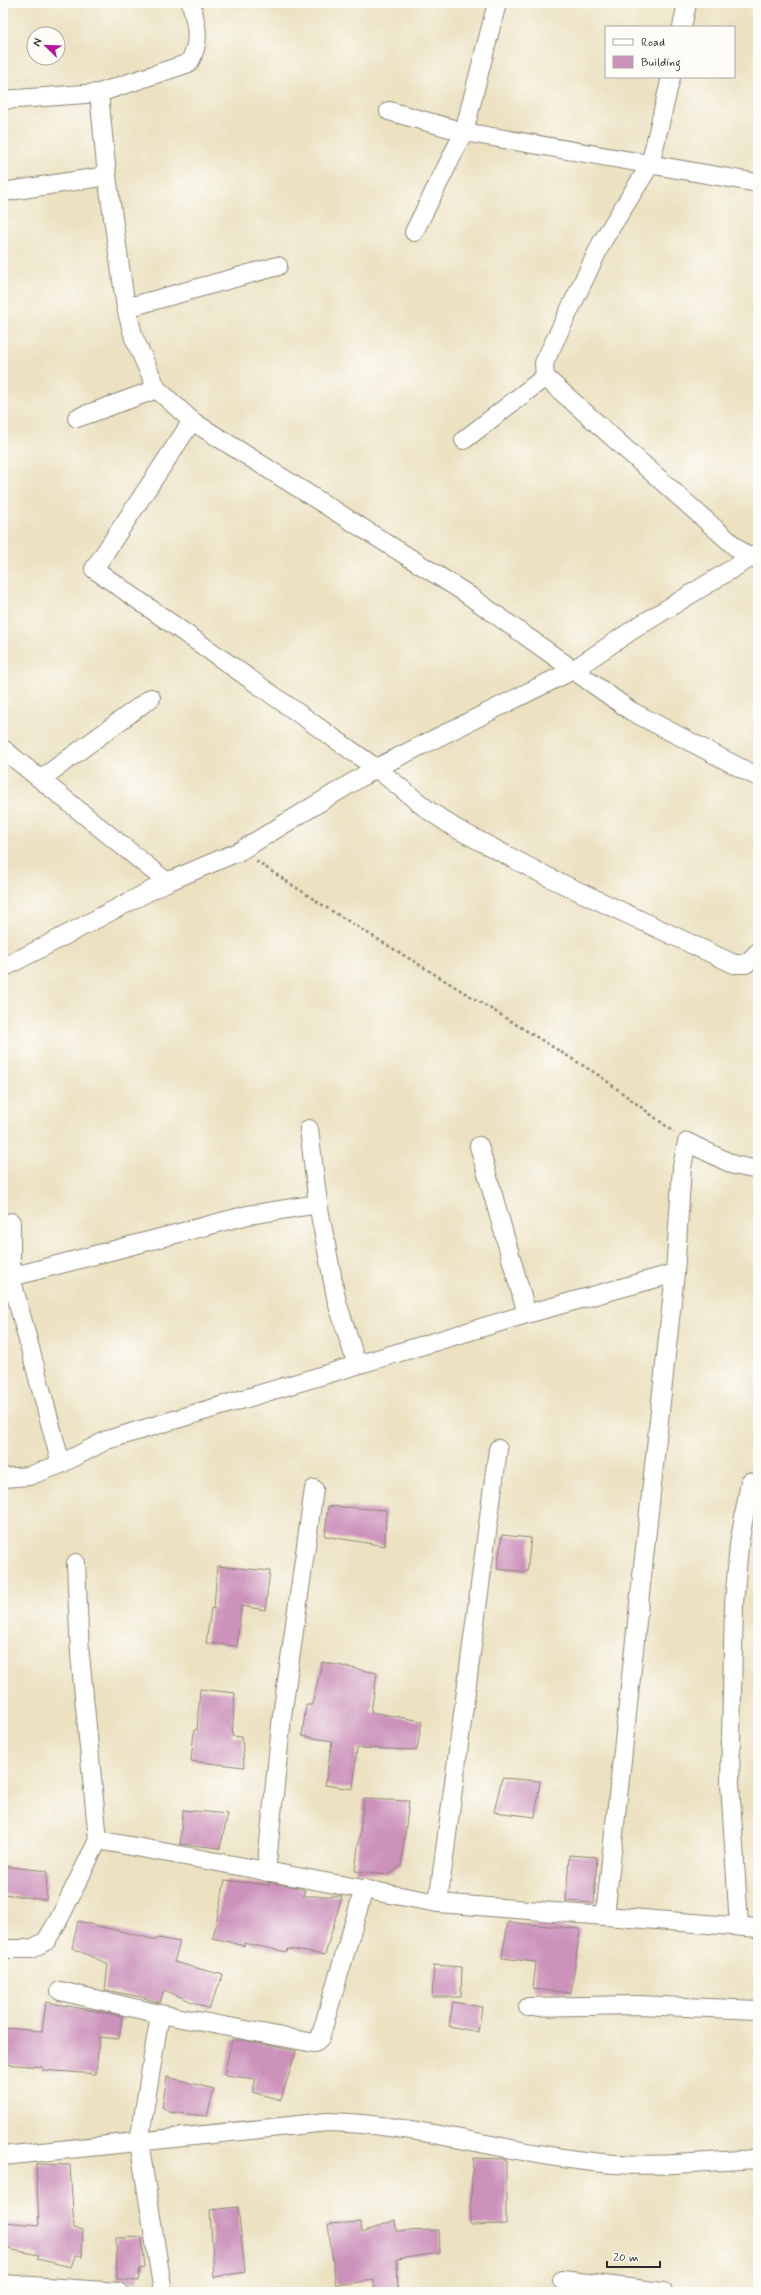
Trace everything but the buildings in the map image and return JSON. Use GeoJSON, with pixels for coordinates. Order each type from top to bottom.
{"type":"FeatureCollection","features":[{"type":"Feature","properties":{"kind":"street"},"geometry":{"type":"LineString","coordinates":[[3,100],[99,93],[189,63],[198,42],[198,28],[191,3]]}},
{"type":"Feature","properties":{"kind":"street"},"geometry":{"type":"LineString","coordinates":[[414,232],[464,132],[497,3]]}},
{"type":"Feature","properties":{"kind":"street"},"geometry":{"type":"LineString","coordinates":[[682,26],[687,3]]}},
{"type":"Feature","properties":{"kind":"street"},"geometry":{"type":"LineString","coordinates":[[3,968],[167,882],[240,850],[376,768],[573,670],[753,556],[545,377],[544,363],[603,240],[650,165],[671,78]]}},
{"type":"Feature","properties":{"kind":"street"},"geometry":{"type":"LineString","coordinates":[[99,93],[107,176],[126,308],[134,338],[157,389],[192,421],[464,592],[631,711],[758,777]]}},
{"type":"Feature","properties":{"kind":"street"},"geometry":{"type":"LineString","coordinates":[[389,111],[464,132],[758,183]]}},
{"type":"Feature","properties":{"kind":"street"},"geometry":{"type":"LineString","coordinates":[[3,192],[107,176]]}},
{"type":"Feature","properties":{"kind":"street"},"geometry":{"type":"LineString","coordinates":[[126,308],[278,266]]}},
{"type":"Feature","properties":{"kind":"street"},"geometry":{"type":"LineString","coordinates":[[464,440],[545,377]]}},
{"type":"Feature","properties":{"kind":"street"},"geometry":{"type":"LineString","coordinates":[[77,418],[157,389]]}},
{"type":"Feature","properties":{"kind":"street"},"geometry":{"type":"LineString","coordinates":[[192,421],[94,569],[376,768],[428,810],[455,828],[548,877],[734,964],[746,964],[758,952]]}},
{"type":"Feature","properties":{"kind":"street"},"geometry":{"type":"LineString","coordinates":[[41,779],[151,698]]}},
{"type":"Feature","properties":{"kind":"street"},"geometry":{"type":"LineString","coordinates":[[3,749],[167,882]]}},
{"type":"Feature","properties":{"kind":"street"},"geometry":{"type":"LineString","coordinates":[[309,1129],[318,1204],[337,1302],[357,1365]]}},
{"type":"Feature","properties":{"kind":"street"},"geometry":{"type":"LineString","coordinates":[[605,1916],[675,1273],[682,1167],[687,1142],[734,1165],[758,1170]]}},
{"type":"Feature","properties":{"kind":"street"},"geometry":{"type":"LineString","coordinates":[[479,1146],[527,1314]]}},
{"type":"Feature","properties":{"kind":"street"},"geometry":{"type":"LineString","coordinates":[[11,1277],[248,1215],[318,1204]]}},
{"type":"Feature","properties":{"kind":"street"},"geometry":{"type":"LineString","coordinates":[[11,1222],[11,1277],[61,1464]]}},
{"type":"Feature","properties":{"kind":"street"},"geometry":{"type":"LineString","coordinates":[[3,1478],[29,1476],[61,1464],[107,1440],[527,1314],[675,1273]]}},
{"type":"Feature","properties":{"kind":"street"},"geometry":{"type":"LineString","coordinates":[[438,1903],[498,1449]]}},
{"type":"Feature","properties":{"kind":"street"},"geometry":{"type":"LineString","coordinates":[[739,1926],[730,1783],[734,1604],[739,1545],[750,1482]]}},
{"type":"Feature","properties":{"kind":"street"},"geometry":{"type":"LineString","coordinates":[[266,1872],[282,1716],[314,1489]]}},
{"type":"Feature","properties":{"kind":"street"},"geometry":{"type":"LineString","coordinates":[[3,1949],[31,1949],[46,1941],[58,1921],[98,1840],[80,1654],[76,1563]]}},
{"type":"Feature","properties":{"kind":"street"},"geometry":{"type":"LineString","coordinates":[[98,1840],[438,1903],[758,1928]]}},
{"type":"Feature","properties":{"kind":"street"},"geometry":{"type":"LineString","coordinates":[[60,1991],[160,2014],[314,2043],[320,2038],[364,1889]]}},
{"type":"Feature","properties":{"kind":"street"},"geometry":{"type":"LineString","coordinates":[[528,2007],[637,2005],[758,2010]]}},
{"type":"Feature","properties":{"kind":"street"},"geometry":{"type":"LineString","coordinates":[[160,2014],[139,2142],[163,2292]]}},
{"type":"Feature","properties":{"kind":"street"},"geometry":{"type":"LineString","coordinates":[[3,2156],[327,2122],[357,2122],[614,2164],[646,2165],[758,2159]]}},
{"type":"Feature","properties":{"kind":"street"},"geometry":{"type":"LineString","coordinates":[[562,2280],[663,2292]]}},
{"type":"Feature","properties":{"kind":"street"},"geometry":{"type":"LineString","coordinates":[[3,2284],[118,2292]]}},
{"type":"Feature","properties":{"kind":"path"},"geometry":{"type":"LineString","coordinates":[[240,850],[327,908],[600,1076],[687,1142]]}}]}
